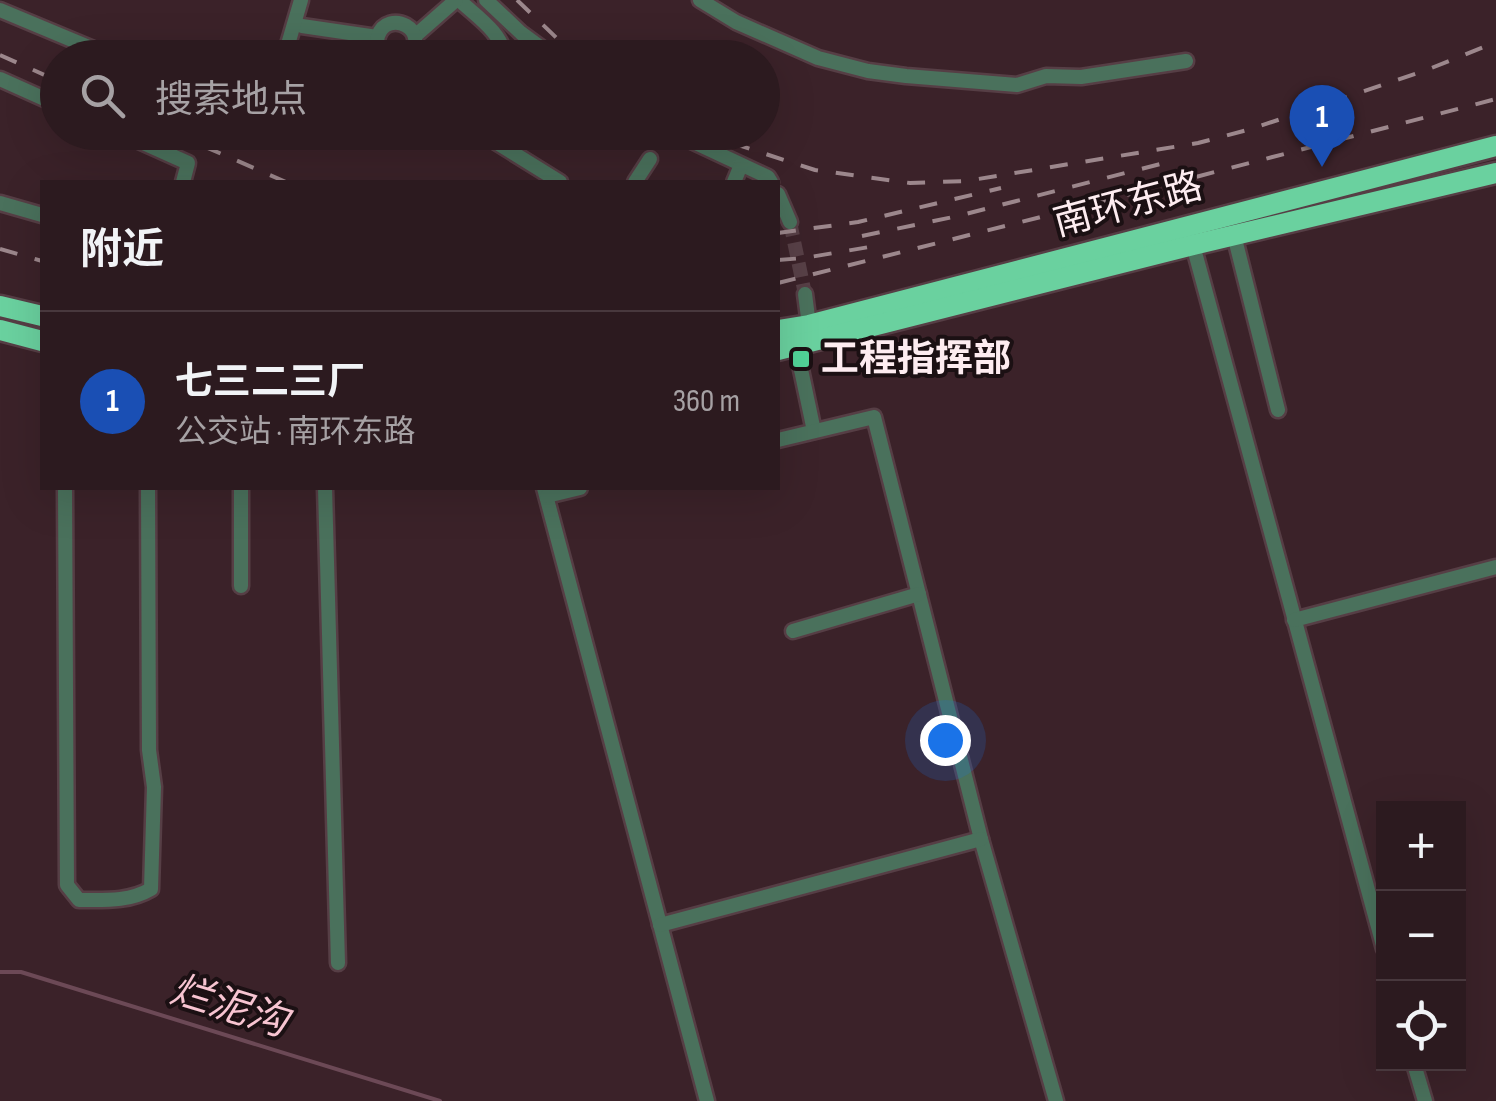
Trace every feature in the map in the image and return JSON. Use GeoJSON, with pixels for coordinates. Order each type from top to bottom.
{"type":"FeatureCollection","features":[{"type":"Feature","properties":{"kind":"highway","name":"南环东路"},"geometry":{"type":"LineString","coordinates":[[780,330],[1496,146]]}},
{"type":"Feature","properties":{"kind":"highway","name":"南环东路"},"geometry":{"type":"LineString","coordinates":[[787,348],[1496,173]]}},
{"type":"Feature","properties":{"kind":"highway"},"geometry":{"type":"LineString","coordinates":[[0,306],[40,316]]}},
{"type":"Feature","properties":{"kind":"highway"},"geometry":{"type":"LineString","coordinates":[[0,330],[40,340]]}},
{"type":"Feature","properties":{"kind":"street"},"geometry":{"type":"LineString","coordinates":[[290,40],[302,0]]}},
{"type":"Feature","properties":{"kind":"street"},"geometry":{"type":"LineString","coordinates":[[298,40],[310,0]]}},
{"type":"Feature","properties":{"kind":"street"},"geometry":{"type":"LineString","coordinates":[[415,36],[458,0],[500,40]]}},
{"type":"Feature","properties":{"kind":"street"},"geometry":{"type":"LineString","coordinates":[[486,0],[532,40]]}},
{"type":"Feature","properties":{"kind":"street"},"geometry":{"type":"LineString","coordinates":[[700,0],[777,40]]}},
{"type":"Feature","properties":{"kind":"street"},"geometry":{"type":"LineString","coordinates":[[0,10],[72,40]]}},
{"type":"Feature","properties":{"kind":"street"},"geometry":{"type":"LineString","coordinates":[[377,40],[384,26],[396,22],[408,26],[415,40]]}},
{"type":"Feature","properties":{"kind":"street"},"geometry":{"type":"LineString","coordinates":[[302,26],[377,37]]}},
{"type":"Feature","properties":{"kind":"street"},"geometry":{"type":"LineString","coordinates":[[780,41],[818,58],[868,70],[1017,85],[1046,76],[1081,77],[1186,61]]}},
{"type":"Feature","properties":{"kind":"street"},"geometry":{"type":"LineString","coordinates":[[0,79],[40,97]]}},
{"type":"Feature","properties":{"kind":"street"},"geometry":{"type":"LineString","coordinates":[[159,150],[188,163],[184,180]]}},
{"type":"Feature","properties":{"kind":"street"},"geometry":{"type":"LineString","coordinates":[[514,150],[557,180]]}},
{"type":"Feature","properties":{"kind":"street"},"geometry":{"type":"LineString","coordinates":[[709,150],[770,180]]}},
{"type":"Feature","properties":{"kind":"street"},"geometry":{"type":"LineString","coordinates":[[636,180],[650,159]]}},
{"type":"Feature","properties":{"kind":"street"},"geometry":{"type":"LineString","coordinates":[[735,180],[741,165]]}},
{"type":"Feature","properties":{"kind":"street"},"geometry":{"type":"LineString","coordinates":[[780,199],[790,222]]}},
{"type":"Feature","properties":{"kind":"street"},"geometry":{"type":"LineString","coordinates":[[0,203],[40,214]]}},
{"type":"Feature","properties":{"kind":"street"},"geometry":{"type":"LineString","coordinates":[[1234,235],[1278,410]]}},
{"type":"Feature","properties":{"kind":"street"},"geometry":{"type":"LineString","coordinates":[[1193,245],[1376,920]]}},
{"type":"Feature","properties":{"kind":"street"},"geometry":{"type":"LineString","coordinates":[[806,294],[809,325]]}},
{"type":"Feature","properties":{"kind":"street"},"geometry":{"type":"LineString","coordinates":[[787,348],[814,432]]}},
{"type":"Feature","properties":{"kind":"street"},"geometry":{"type":"LineString","coordinates":[[780,440],[874,417],[981,839],[1056,1101]]}},
{"type":"Feature","properties":{"kind":"street"},"geometry":{"type":"LineString","coordinates":[[66,490],[67,885],[78,900],[121,899],[151,889],[154,787],[149,750],[148,490]]}},
{"type":"Feature","properties":{"kind":"street"},"geometry":{"type":"LineString","coordinates":[[241,490],[241,586]]}},
{"type":"Feature","properties":{"kind":"street"},"geometry":{"type":"LineString","coordinates":[[325,490],[338,964]]}},
{"type":"Feature","properties":{"kind":"street"},"geometry":{"type":"LineString","coordinates":[[546,492],[707,1101]]}},
{"type":"Feature","properties":{"kind":"street"},"geometry":{"type":"LineString","coordinates":[[1294,620],[1496,567]]}},
{"type":"Feature","properties":{"kind":"street"},"geometry":{"type":"LineString","coordinates":[[793,631],[919,594]]}},
{"type":"Feature","properties":{"kind":"street"},"geometry":{"type":"LineString","coordinates":[[660,925],[981,839]]}},
{"type":"Feature","properties":{"kind":"street"},"geometry":{"type":"LineString","coordinates":[[1416,1071],[1424,1101]]}},
{"type":"Feature","properties":{"kind":"waterway","name":"烂泥沟"},"geometry":{"type":"LineString","coordinates":[[0,972],[21,972],[440,1101]]}},
{"type":"Feature","properties":{"kind":"tunnel"},"geometry":{"type":"LineString","coordinates":[[790,222],[805,294]]}},
{"type":"Feature","properties":{"kind":"railway"},"geometry":{"type":"LineString","coordinates":[[517,0],[559,40]]}},
{"type":"Feature","properties":{"kind":"railway"},"geometry":{"type":"LineString","coordinates":[[753,150],[815,170],[910,183],[966,181],[1198,143],[1424,71],[1496,42]]}},
{"type":"Feature","properties":{"kind":"railway"},"geometry":{"type":"LineString","coordinates":[[0,55],[40,73]]}},
{"type":"Feature","properties":{"kind":"railway"},"geometry":{"type":"LineString","coordinates":[[780,282],[1496,99]]}},
{"type":"Feature","properties":{"kind":"railway"},"geometry":{"type":"LineString","coordinates":[[212,150],[281,180]]}},
{"type":"Feature","properties":{"kind":"railway"},"geometry":{"type":"LineString","coordinates":[[862,236],[958,216],[1168,162]]}},
{"type":"Feature","properties":{"kind":"railway"},"geometry":{"type":"LineString","coordinates":[[780,233],[858,222],[1001,188]]}},
{"type":"Feature","properties":{"kind":"railway"},"geometry":{"type":"LineString","coordinates":[[780,260],[881,245]]}},
{"type":"Feature","properties":{"kind":"railway"},"geometry":{"type":"LineString","coordinates":[[0,249],[40,260]]}},
{"type":"Feature","properties":{"kind":"place","name":"七三二三厂"},"geometry":{"type":"Point","coordinates":[1322,167]}},
{"type":"Feature","properties":{"kind":"place","name":"工程指挥部"},"geometry":{"type":"Point","coordinates":[801,359]}}]}
